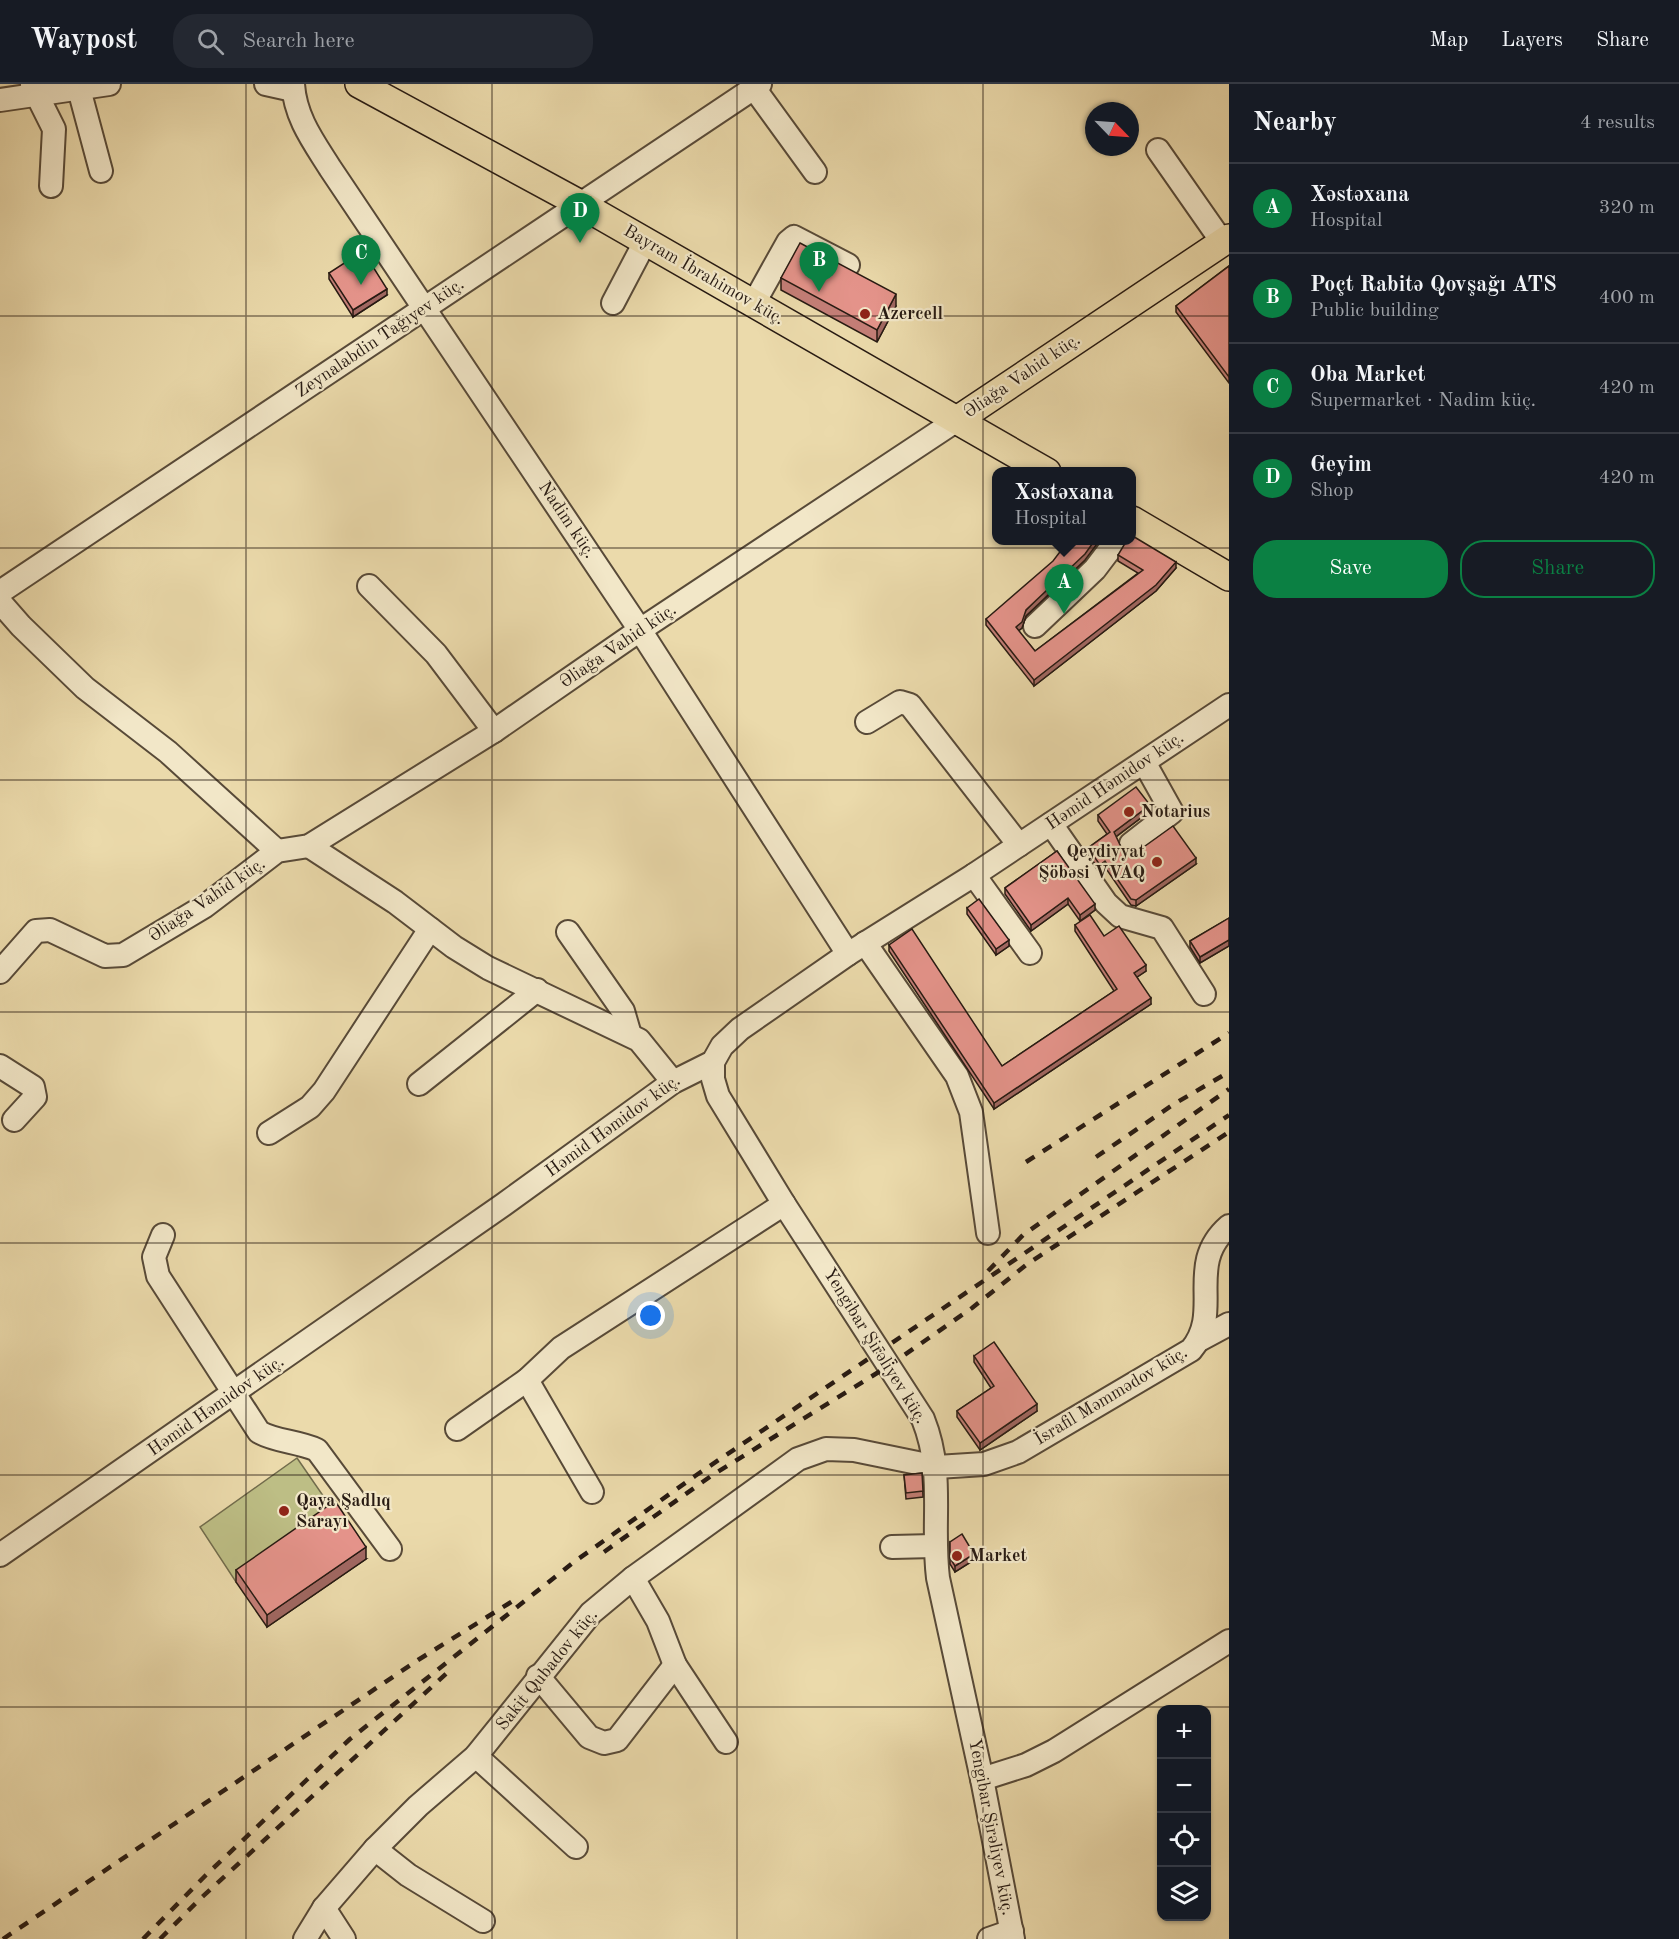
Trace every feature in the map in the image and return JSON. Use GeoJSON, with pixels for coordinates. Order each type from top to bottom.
{"type":"FeatureCollection","features":[{"type":"Feature","properties":{"kind":"main road","name":"Bayram İbrahimov küç."},"geometry":{"type":"LineString","coordinates":[[359,84],[582,205],[1040,467]]}},
{"type":"Feature","properties":{"kind":"main road","name":"Əliağa Vahid küç."},"geometry":{"type":"LineString","coordinates":[[957,420],[1226,240]]}},
{"type":"Feature","properties":{"kind":"main road"},"geometry":{"type":"LineString","coordinates":[[1136,530],[1229,577]]}},
{"type":"Feature","properties":{"kind":"street"},"geometry":{"type":"LineString","coordinates":[[0,100],[35,90],[78,89],[109,84]]}},
{"type":"Feature","properties":{"kind":"street"},"geometry":{"type":"LineString","coordinates":[[266,84],[293,87]]}},
{"type":"Feature","properties":{"kind":"street"},"geometry":{"type":"LineString","coordinates":[[757,86],[815,172]]}},
{"type":"Feature","properties":{"kind":"street","name":"Zeynalabdin Tağıyev küç."},"geometry":{"type":"LineString","coordinates":[[0,592],[757,86]]}},
{"type":"Feature","properties":{"kind":"street","name":"Nadim küç."},"geometry":{"type":"LineString","coordinates":[[293,87],[304,127],[640,630],[857,949],[957,1076],[971,1112],[988,1233]]}},
{"type":"Feature","properties":{"kind":"street"},"geometry":{"type":"LineString","coordinates":[[78,89],[101,171]]}},
{"type":"Feature","properties":{"kind":"street"},"geometry":{"type":"LineString","coordinates":[[35,90],[54,129],[51,186]]}},
{"type":"Feature","properties":{"kind":"street"},"geometry":{"type":"LineString","coordinates":[[1158,150],[1226,240]]}},
{"type":"Feature","properties":{"kind":"street"},"geometry":{"type":"LineString","coordinates":[[754,303],[788,242],[794,237],[848,265]]}},
{"type":"Feature","properties":{"kind":"street"},"geometry":{"type":"LineString","coordinates":[[613,303],[645,242]]}},
{"type":"Feature","properties":{"kind":"street","name":"Əliağa Vahid küç."},"geometry":{"type":"LineString","coordinates":[[0,972],[36,931],[50,930],[105,956],[123,955],[205,906],[277,851],[309,846],[494,731],[640,630],[957,420]]}},
{"type":"Feature","properties":{"kind":"street"},"geometry":{"type":"LineString","coordinates":[[1035,626],[1095,569],[1113,545]]}},
{"type":"Feature","properties":{"kind":"street"},"geometry":{"type":"LineString","coordinates":[[369,586],[436,654],[494,731]]}},
{"type":"Feature","properties":{"kind":"street"},"geometry":{"type":"LineString","coordinates":[[0,602],[21,626],[85,688],[168,752],[277,851]]}},
{"type":"Feature","properties":{"kind":"street"},"geometry":{"type":"LineString","coordinates":[[867,723],[900,702],[910,705],[1019,845]]}},
{"type":"Feature","properties":{"kind":"street","name":"Həmid Həmidov küç."},"geometry":{"type":"LineString","coordinates":[[0,1555],[504,1205],[673,1082],[713,1062],[722,1046],[740,1029],[857,949],[974,875],[1229,705]]}},
{"type":"Feature","properties":{"kind":"street"},"geometry":{"type":"LineString","coordinates":[[1131,844],[1172,812],[1144,762]]}},
{"type":"Feature","properties":{"kind":"street"},"geometry":{"type":"LineString","coordinates":[[1051,824],[1106,903],[1120,916],[1162,928],[1204,994]]}},
{"type":"Feature","properties":{"kind":"street"},"geometry":{"type":"LineString","coordinates":[[309,846],[395,902],[488,968],[630,1035],[648,1049],[673,1082]]}},
{"type":"Feature","properties":{"kind":"street"},"geometry":{"type":"LineString","coordinates":[[974,875],[1030,953]]}},
{"type":"Feature","properties":{"kind":"street"},"geometry":{"type":"LineString","coordinates":[[269,1133],[310,1107],[324,1091],[430,929]]}},
{"type":"Feature","properties":{"kind":"street"},"geometry":{"type":"LineString","coordinates":[[568,932],[623,1011],[630,1035]]}},
{"type":"Feature","properties":{"kind":"street"},"geometry":{"type":"LineString","coordinates":[[419,1084],[537,990]]}},
{"type":"Feature","properties":{"kind":"street","name":"Yengibar Şirəliyev küç."},"geometry":{"type":"LineString","coordinates":[[713,1062],[713,1079],[718,1095],[784,1204],[923,1419],[933,1442],[937,1467],[934,1546],[938,1578],[982,1779],[1012,1935]]}},
{"type":"Feature","properties":{"kind":"street"},"geometry":{"type":"LineString","coordinates":[[0,1066],[33,1087],[35,1096],[14,1120]]}},
{"type":"Feature","properties":{"kind":"street"},"geometry":{"type":"LineString","coordinates":[[457,1429],[527,1380],[561,1348],[784,1204]]}},
{"type":"Feature","properties":{"kind":"street","name":"İsrafil Məmmədov küç."},"geometry":{"type":"LineString","coordinates":[[937,1467],[984,1464],[1018,1452],[1191,1350],[1201,1338],[1205,1319],[1205,1262],[1216,1238],[1229,1226]]}},
{"type":"Feature","properties":{"kind":"street"},"geometry":{"type":"LineString","coordinates":[[163,1235],[154,1257],[158,1276],[259,1432],[273,1440],[300,1443],[317,1450],[390,1549]]}},
{"type":"Feature","properties":{"kind":"street"},"geometry":{"type":"LineString","coordinates":[[1201,1338],[1229,1324]]}},
{"type":"Feature","properties":{"kind":"street"},"geometry":{"type":"LineString","coordinates":[[527,1380],[592,1492]]}},
{"type":"Feature","properties":{"kind":"street","name":"Sakit Qubadov küç."},"geometry":{"type":"LineString","coordinates":[[305,1939],[324,1908],[375,1849],[418,1806],[476,1756],[538,1676],[591,1613],[633,1578],[798,1460],[826,1449],[854,1450],[937,1467]]}},
{"type":"Feature","properties":{"kind":"street"},"geometry":{"type":"LineString","coordinates":[[892,1547],[934,1546]]}},
{"type":"Feature","properties":{"kind":"street"},"geometry":{"type":"LineString","coordinates":[[633,1578],[658,1621],[675,1665],[726,1742]]}},
{"type":"Feature","properties":{"kind":"street"},"geometry":{"type":"LineString","coordinates":[[982,1779],[1026,1765],[1054,1751],[1229,1641]]}},
{"type":"Feature","properties":{"kind":"street"},"geometry":{"type":"LineString","coordinates":[[538,1676],[589,1737],[604,1743],[617,1740],[675,1665]]}},
{"type":"Feature","properties":{"kind":"street"},"geometry":{"type":"LineString","coordinates":[[476,1756],[576,1847]]}},
{"type":"Feature","properties":{"kind":"street"},"geometry":{"type":"LineString","coordinates":[[375,1849],[408,1875],[483,1921]]}},
{"type":"Feature","properties":{"kind":"street"},"geometry":{"type":"LineString","coordinates":[[324,1908],[344,1939]]}},
{"type":"Feature","properties":{"kind":"street"},"geometry":{"type":"LineString","coordinates":[[989,1939],[1012,1935]]}},
{"type":"Feature","properties":{"kind":"green space"},"geometry":{"type":"Polygon","coordinates":[[[297,1458],[335,1513],[236,1582],[200,1527],[297,1458]]]}},
{"type":"Feature","properties":{"kind":"building"},"geometry":{"type":"Polygon","coordinates":[[[800,243],[896,294],[877,330],[781,278],[800,243]]]}},
{"type":"Feature","properties":{"kind":"building"},"geometry":{"type":"Polygon","coordinates":[[[363,251],[387,289],[353,310],[329,273],[363,251]]]}},
{"type":"Feature","properties":{"kind":"building"},"geometry":{"type":"Polygon","coordinates":[[[1229,266],[1229,377],[1176,306],[1229,266]]]}},
{"type":"Feature","properties":{"kind":"building"},"geometry":{"type":"Polygon","coordinates":[[[1136,538],[1176,562],[1156,585],[1034,680],[986,619],[1053,561],[1065,545],[1091,545],[1085,554],[1026,610],[1022,622],[1016,627],[1035,651],[1143,570],[1118,555],[1124,545],[1136,545],[1136,538]]]}},
{"type":"Feature","properties":{"kind":"building"},"geometry":{"type":"Polygon","coordinates":[[[1136,787],[1150,805],[1114,832],[1121,847],[1131,856],[1173,826],[1196,858],[1136,900],[1131,899],[1105,861],[1100,865],[1088,848],[1110,832],[1098,815],[1136,787]]]}},
{"type":"Feature","properties":{"kind":"building"},"geometry":{"type":"Polygon","coordinates":[[[1057,851],[1095,904],[1080,915],[1068,898],[1031,925],[1005,888],[1057,851]]]}},
{"type":"Feature","properties":{"kind":"building"},"geometry":{"type":"Polygon","coordinates":[[[979,899],[1009,940],[996,949],[967,908],[979,899]]]}},
{"type":"Feature","properties":{"kind":"building"},"geometry":{"type":"Polygon","coordinates":[[[1090,915],[1104,936],[1119,926],[1146,965],[1134,973],[1151,998],[994,1103],[889,945],[912,929],[1002,1066],[1117,989],[1075,925],[1090,915]]]}},
{"type":"Feature","properties":{"kind":"building"},"geometry":{"type":"Polygon","coordinates":[[[1229,918],[1229,940],[1200,957],[1190,941],[1229,918]]]}},
{"type":"Feature","properties":{"kind":"building"},"geometry":{"type":"Polygon","coordinates":[[[994,1342],[1037,1404],[980,1443],[957,1411],[994,1386],[974,1356],[994,1342]]]}},
{"type":"Feature","properties":{"kind":"building"},"geometry":{"type":"Polygon","coordinates":[[[922,1473],[923,1491],[906,1493],[904,1475],[922,1473]]]}},
{"type":"Feature","properties":{"kind":"building"},"geometry":{"type":"Polygon","coordinates":[[[335,1501],[366,1547],[267,1615],[236,1570],[335,1501]]]}},
{"type":"Feature","properties":{"kind":"building"},"geometry":{"type":"Polygon","coordinates":[[[962,1534],[974,1554],[955,1566],[950,1558],[950,1542],[962,1534]]]}},
{"type":"Feature","properties":{"kind":"railway"},"geometry":{"type":"LineString","coordinates":[[1026,1162],[1229,1033]]}},
{"type":"Feature","properties":{"kind":"railway"},"geometry":{"type":"LineString","coordinates":[[1096,1157],[1174,1104],[1229,1072]]}},
{"type":"Feature","properties":{"kind":"railway"},"geometry":{"type":"LineString","coordinates":[[988,1271],[1023,1235],[1229,1089]]}},
{"type":"Feature","properties":{"kind":"railway"},"geometry":{"type":"LineString","coordinates":[[143,1939],[206,1875],[350,1739],[574,1562],[695,1476],[1229,1115]]}},
{"type":"Feature","properties":{"kind":"railway"},"geometry":{"type":"LineString","coordinates":[[604,1552],[711,1476],[890,1365],[972,1308],[1026,1265],[1229,1132]]}},
{"type":"Feature","properties":{"kind":"railway"},"geometry":{"type":"LineString","coordinates":[[3,1939],[418,1660],[516,1599]]}},
{"type":"Feature","properties":{"kind":"railway"},"geometry":{"type":"LineString","coordinates":[[160,1939],[200,1899],[448,1672]]}},
{"type":"Feature","properties":{"kind":"place","name":"Geyim"},"geometry":{"type":"Point","coordinates":[580,243]}},
{"type":"Feature","properties":{"kind":"place","name":"Oba Market"},"geometry":{"type":"Point","coordinates":[361,285]}},
{"type":"Feature","properties":{"kind":"place","name":"Poçt Rabitə Qovşağı ATS"},"geometry":{"type":"Point","coordinates":[819,292]}},
{"type":"Feature","properties":{"kind":"place","name":"Azercell"},"geometry":{"type":"Point","coordinates":[865,314]}},
{"type":"Feature","properties":{"kind":"place","name":"Xəstəxana"},"geometry":{"type":"Point","coordinates":[1064,614]}},
{"type":"Feature","properties":{"kind":"place","name":"Notarius"},"geometry":{"type":"Point","coordinates":[1129,812]}},
{"type":"Feature","properties":{"kind":"place","name":"Qeydiyyat Şöbəsi VVAQ"},"geometry":{"type":"Point","coordinates":[1157,862]}},
{"type":"Feature","properties":{"kind":"place","name":"Qaya Şadlıq Sarayı"},"geometry":{"type":"Point","coordinates":[284,1511]}},
{"type":"Feature","properties":{"kind":"place","name":"Market"},"geometry":{"type":"Point","coordinates":[957,1556]}}]}
